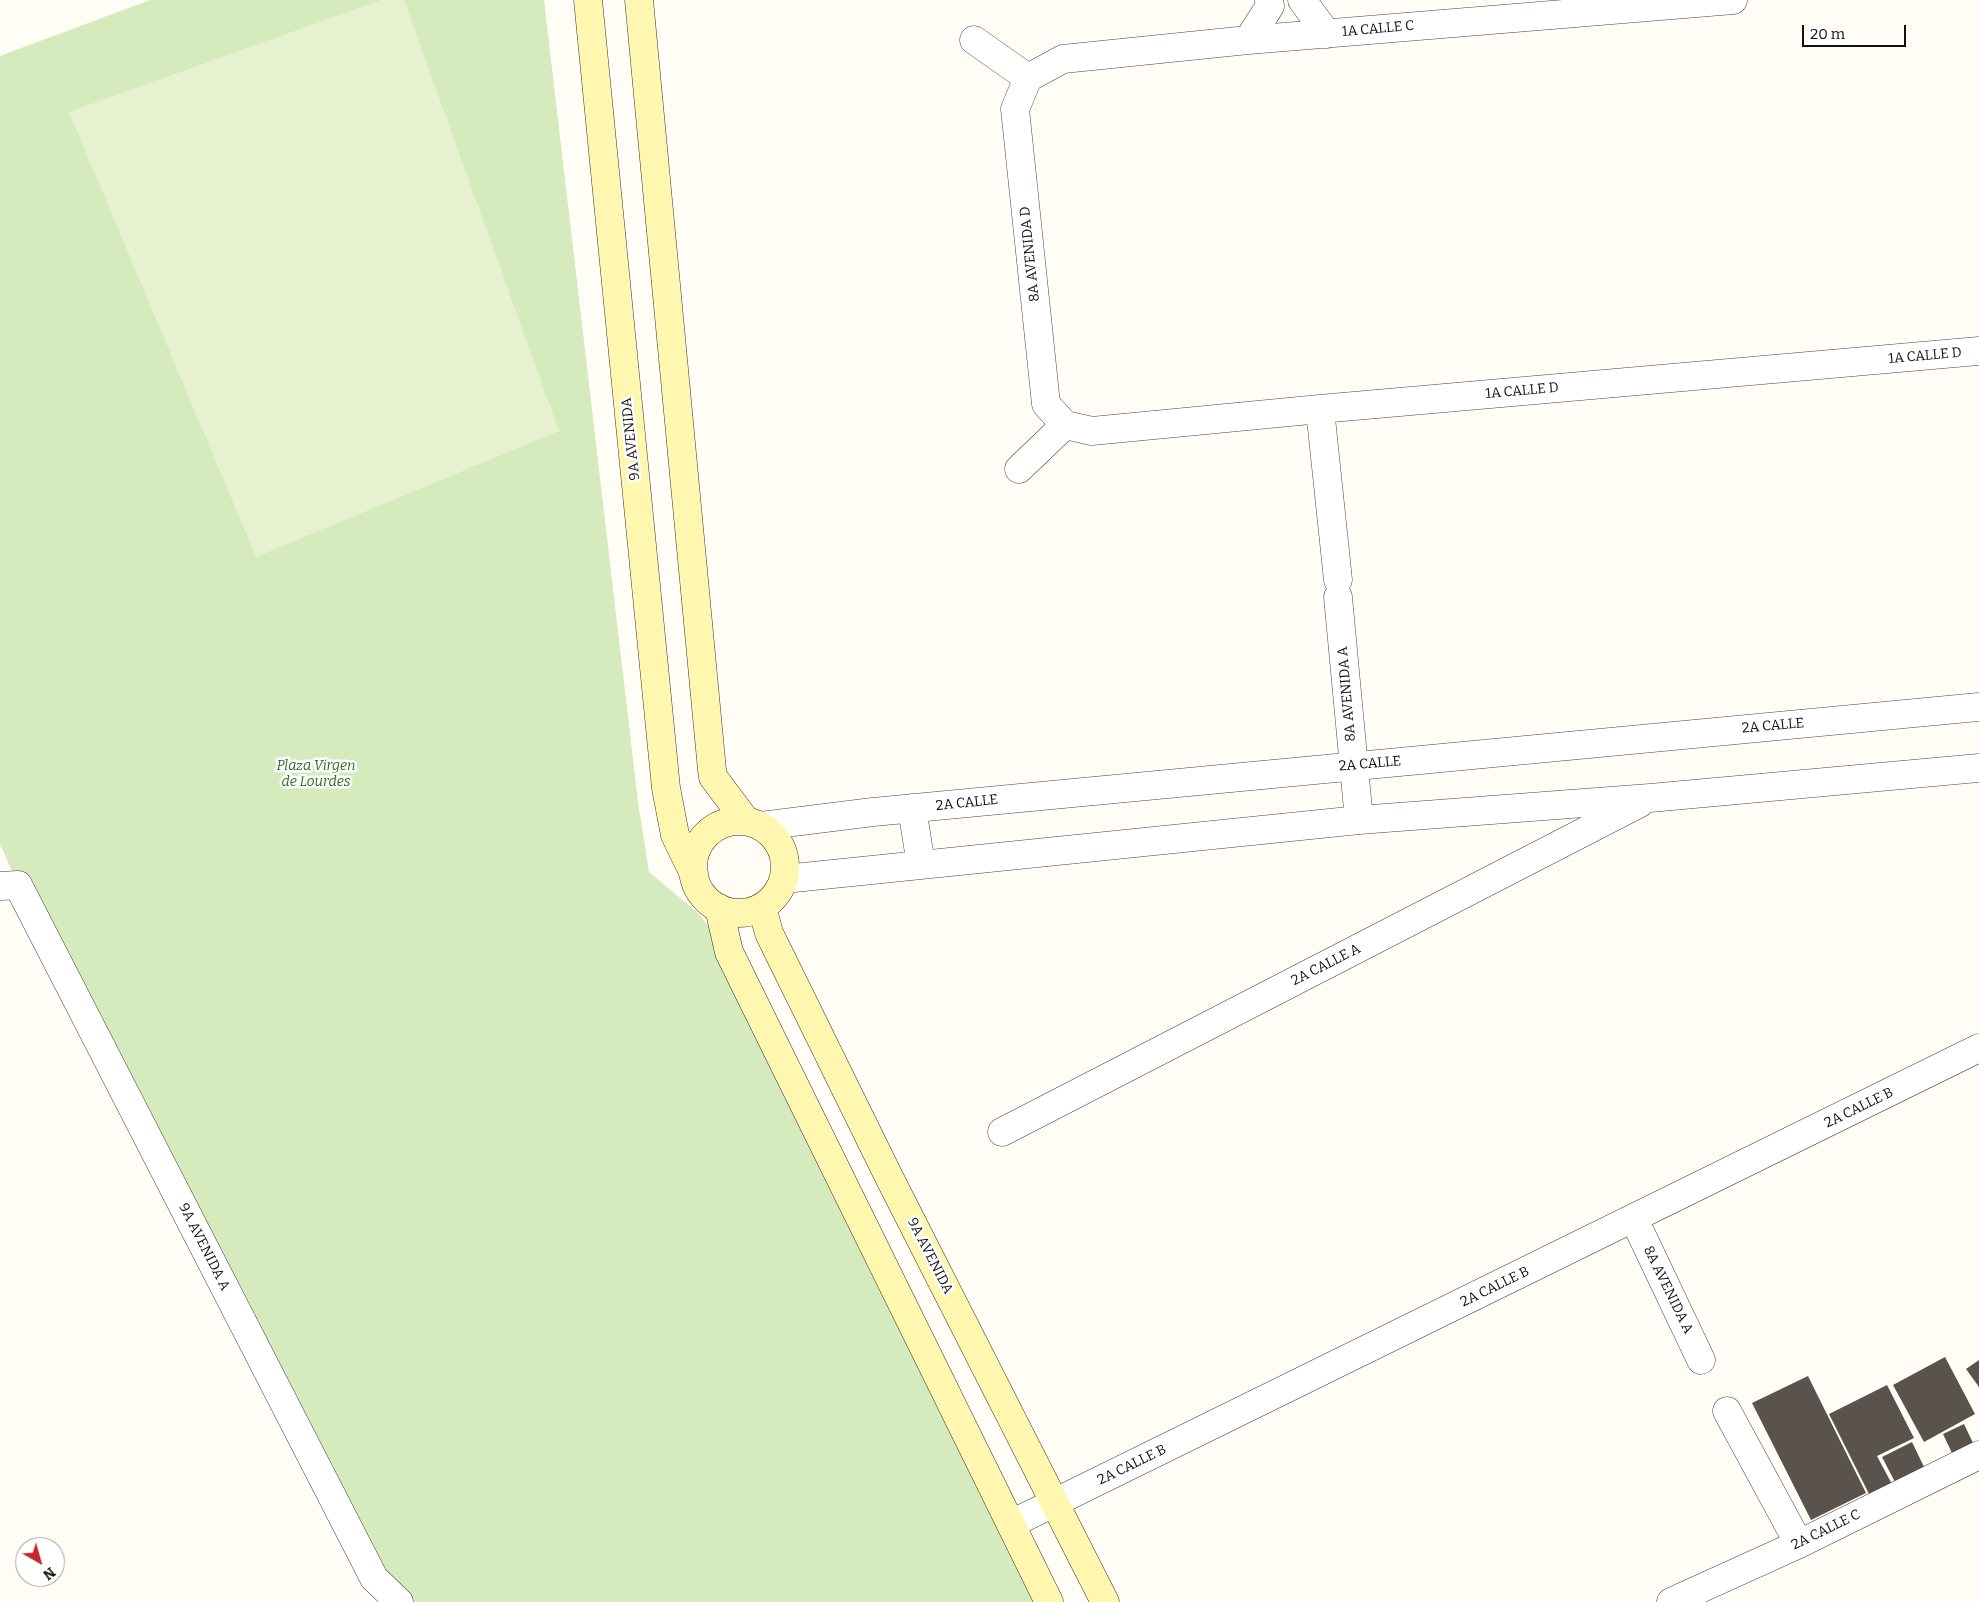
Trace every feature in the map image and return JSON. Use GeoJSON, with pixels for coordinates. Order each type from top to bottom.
{"type":"FeatureCollection","features":[{"type":"Feature","properties":{"kind":"main road","name":"9A AVENIDA"},"geometry":{"type":"LineString","coordinates":[[588,0],[666,788],[675,835],[694,874]]}},
{"type":"Feature","properties":{"kind":"main road"},"geometry":{"type":"LineString","coordinates":[[639,0],[713,777],[754,823],[774,835],[782,848],[786,863],[784,879],[779,890],[771,900],[762,907],[751,911],[729,912],[707,900],[698,888],[693,860],[698,846],[707,834],[718,826],[732,821],[754,823]]}},
{"type":"Feature","properties":{"kind":"main road","name":"9A AVENIDA"},"geometry":{"type":"LineString","coordinates":[[762,907],[769,933],[889,1177],[1105,1602]]}},
{"type":"Feature","properties":{"kind":"main road"},"geometry":{"type":"LineString","coordinates":[[719,908],[729,952],[1049,1602]]}},
{"type":"Feature","properties":{"kind":"street"},"geometry":{"type":"LineString","coordinates":[[1248,40],[1270,6],[1269,0]]}},
{"type":"Feature","properties":{"kind":"street"},"geometry":{"type":"LineString","coordinates":[[1302,0],[1327,34]]}},
{"type":"Feature","properties":{"kind":"street","name":"1A CALLE C"},"geometry":{"type":"LineString","coordinates":[[1028,78],[1063,59],[1248,40],[1734,0]]}},
{"type":"Feature","properties":{"kind":"street"},"geometry":{"type":"LineString","coordinates":[[974,40],[1028,78]]}},
{"type":"Feature","properties":{"kind":"street","name":"8A AVENIDA D"},"geometry":{"type":"LineString","coordinates":[[1028,78],[1015,109],[1046,404],[1065,425]]}},
{"type":"Feature","properties":{"kind":"street","name":"1A CALLE D"},"geometry":{"type":"LineString","coordinates":[[1065,425],[1092,431],[1979,351]]}},
{"type":"Feature","properties":{"kind":"street","name":"8A AVENIDA A"},"geometry":{"type":"LineString","coordinates":[[1320,409],[1359,820]]}},
{"type":"Feature","properties":{"kind":"street"},"geometry":{"type":"LineString","coordinates":[[1019,469],[1065,425]]}},
{"type":"Feature","properties":{"kind":"street","name":"2A CALLE"},"geometry":{"type":"LineString","coordinates":[[754,823],[1979,707]]}},
{"type":"Feature","properties":{"kind":"street"},"geometry":{"type":"LineString","coordinates":[[784,879],[1359,820],[1650,798],[1979,768]]}},
{"type":"Feature","properties":{"kind":"street","name":"2A CALLE A"},"geometry":{"type":"LineString","coordinates":[[1002,1132],[1650,798]]}},
{"type":"Feature","properties":{"kind":"street"},"geometry":{"type":"LineString","coordinates":[[912,808],[921,865]]}},
{"type":"Feature","properties":{"kind":"street","name":"9A AVENIDA A"},"geometry":{"type":"LineString","coordinates":[[9,886],[374,1578],[399,1602]]}},
{"type":"Feature","properties":{"kind":"street","name":"2A CALLE B"},"geometry":{"type":"LineString","coordinates":[[1011,1524],[1634,1220],[1979,1048]]}},
{"type":"Feature","properties":{"kind":"street","name":"8A AVENIDA A"},"geometry":{"type":"LineString","coordinates":[[1634,1220],[1701,1360]]}},
{"type":"Feature","properties":{"kind":"street"},"geometry":{"type":"LineString","coordinates":[[1727,1412],[1799,1544]]}},
{"type":"Feature","properties":{"kind":"street","name":"2A CALLE C"},"geometry":{"type":"LineString","coordinates":[[1671,1602],[1799,1544],[1979,1454]]}},
{"type":"Feature","properties":{"kind":"green space","name":"Plaza Virgen de Lourdes"},"geometry":{"type":"Polygon","coordinates":[[[150,0],[544,0],[638,802],[649,872],[698,913],[729,952],[1049,1602],[399,1602],[18,885],[0,844],[0,56],[150,0]]]}},
{"type":"Feature","properties":{"kind":"green space"},"geometry":{"type":"Polygon","coordinates":[[[381,0],[404,0],[559,431],[256,557],[69,112],[381,0]]]}},
{"type":"Feature","properties":{"kind":"building"},"geometry":{"type":"Polygon","coordinates":[[[1945,1357],[1975,1414],[1924,1442],[1893,1385],[1945,1357]]]}},
{"type":"Feature","properties":{"kind":"building"},"geometry":{"type":"Polygon","coordinates":[[[1979,1360],[1979,1387],[1966,1369],[1979,1360]]]}},
{"type":"Feature","properties":{"kind":"building"},"geometry":{"type":"Polygon","coordinates":[[[1808,1376],[1866,1493],[1811,1520],[1752,1403],[1808,1376]]]}},
{"type":"Feature","properties":{"kind":"building"},"geometry":{"type":"Polygon","coordinates":[[[1887,1385],[1914,1438],[1877,1456],[1894,1488],[1872,1500],[1829,1414],[1887,1385]]]}},
{"type":"Feature","properties":{"kind":"building"},"geometry":{"type":"Polygon","coordinates":[[[1964,1424],[1973,1443],[1952,1453],[1943,1434],[1964,1424]]]}},
{"type":"Feature","properties":{"kind":"building"},"geometry":{"type":"Polygon","coordinates":[[[1912,1442],[1925,1469],[1896,1484],[1882,1457],[1912,1442]]]}}]}
